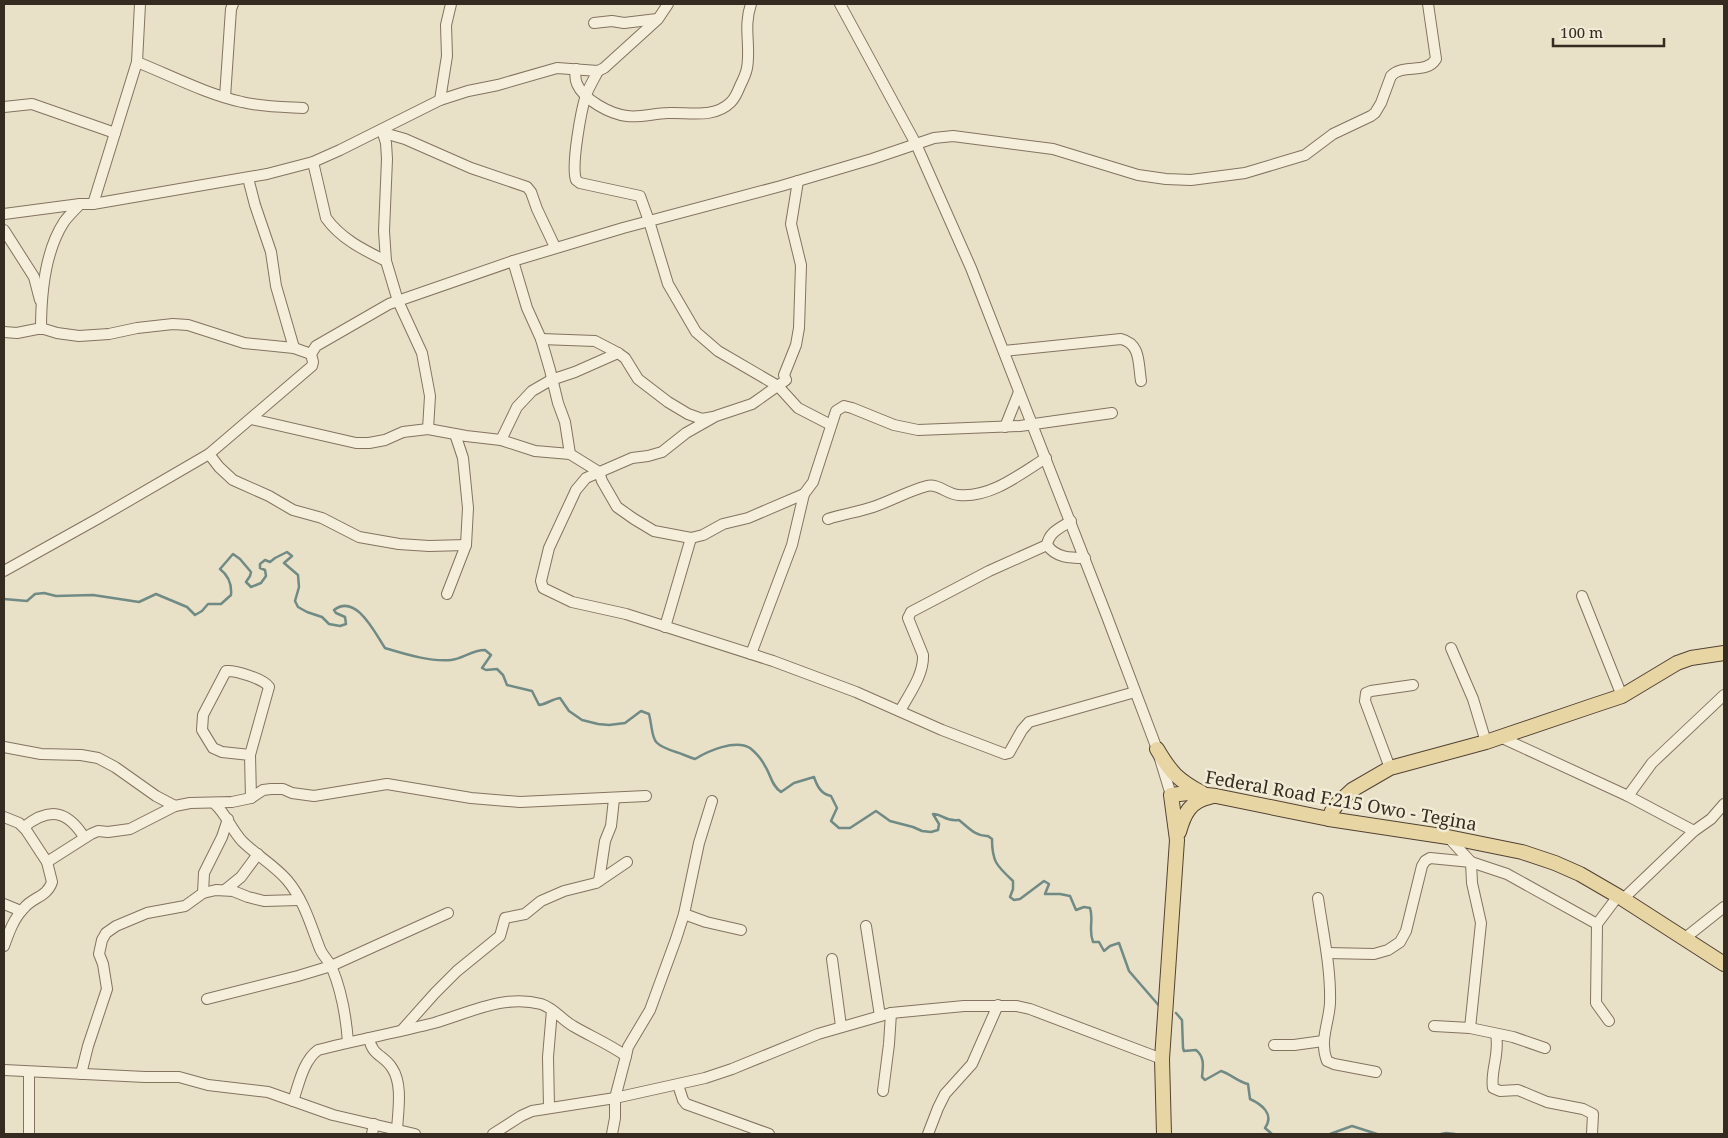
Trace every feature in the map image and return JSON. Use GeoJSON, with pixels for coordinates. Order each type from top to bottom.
{"type":"FeatureCollection","features":[{"type":"Feature","properties":{"kind":"main road"},"geometry":{"type":"LineString","coordinates":[[1329,819],[1337,804],[1352,790],[1390,768],[1486,742],[1622,696],[1677,663],[1691,658],[1724,653]]}},
{"type":"Feature","properties":{"kind":"main road"},"geometry":{"type":"LineString","coordinates":[[1156,749],[1174,775],[1183,782],[1212,796]]}},
{"type":"Feature","properties":{"kind":"main road","name":"Federal Road F.215 Owo - Tegina"},"geometry":{"type":"LineString","coordinates":[[1171,795],[1188,793],[1212,796],[1329,819],[1448,837],[1522,852],[1580,874],[1724,964]]}},
{"type":"Feature","properties":{"kind":"main road"},"geometry":{"type":"LineString","coordinates":[[1164,1134],[1162,1058],[1177,840],[1171,795]]}},
{"type":"Feature","properties":{"kind":"main road"},"geometry":{"type":"LineString","coordinates":[[1177,840],[1183,819],[1189,807],[1200,800],[1212,796]]}},
{"type":"Feature","properties":{"kind":"street"},"geometry":{"type":"LineString","coordinates":[[93,204],[137,62],[140,4]]}},
{"type":"Feature","properties":{"kind":"street"},"geometry":{"type":"LineString","coordinates":[[225,97],[230,9],[233,4]]}},
{"type":"Feature","properties":{"kind":"street"},"geometry":{"type":"LineString","coordinates":[[440,100],[447,56],[446,25],[450,4]]}},
{"type":"Feature","properties":{"kind":"street"},"geometry":{"type":"LineString","coordinates":[[4,214],[93,204],[248,178],[313,162],[383,132],[440,100],[468,91],[517,80],[557,68],[598,71],[604,68],[658,19],[668,4]]}},
{"type":"Feature","properties":{"kind":"street"},"geometry":{"type":"LineString","coordinates":[[576,69],[575,80],[577,86],[591,101],[627,116],[668,113],[698,114],[718,110],[731,102],[747,67],[746,29],[747,14],[751,4]]}},
{"type":"Feature","properties":{"kind":"street"},"geometry":{"type":"LineString","coordinates":[[840,4],[916,144],[971,268],[1071,521],[1156,749],[1171,795]]}},
{"type":"Feature","properties":{"kind":"street"},"geometry":{"type":"LineString","coordinates":[[850,4],[850,24]]}},
{"type":"Feature","properties":{"kind":"street"},"geometry":{"type":"LineString","coordinates":[[4,571],[209,454],[312,366],[311,354],[316,346],[398,301],[556,247],[798,182],[934,138],[953,136],[1053,150],[1138,175],[1166,180],[1191,180],[1254,171],[1305,155],[1333,134],[1376,113],[1394,72],[1432,65],[1436,59],[1428,4]]}},
{"type":"Feature","properties":{"kind":"street"},"geometry":{"type":"LineString","coordinates":[[594,23],[612,21],[624,23],[658,19]]}},
{"type":"Feature","properties":{"kind":"street"},"geometry":{"type":"LineString","coordinates":[[137,62],[205,91],[243,103],[303,108]]}},
{"type":"Feature","properties":{"kind":"street"},"geometry":{"type":"LineString","coordinates":[[598,71],[586,95],[576,160],[576,180],[580,183],[638,194],[642,199],[668,284],[696,332],[718,351],[778,386],[798,408],[832,425]]}},
{"type":"Feature","properties":{"kind":"street"},"geometry":{"type":"LineString","coordinates":[[4,107],[32,104],[115,133]]}},
{"type":"Feature","properties":{"kind":"street"},"geometry":{"type":"LineString","coordinates":[[383,132],[405,139],[449,159],[527,187],[556,247]]}},
{"type":"Feature","properties":{"kind":"street"},"geometry":{"type":"LineString","coordinates":[[383,132],[387,159],[384,231],[386,261],[398,301],[422,353],[430,396],[428,429]]}},
{"type":"Feature","properties":{"kind":"street"},"geometry":{"type":"LineString","coordinates":[[313,162],[326,218],[344,237],[386,261]]}},
{"type":"Feature","properties":{"kind":"street"},"geometry":{"type":"LineString","coordinates":[[248,178],[271,252],[276,286],[294,348]]}},
{"type":"Feature","properties":{"kind":"street"},"geometry":{"type":"LineString","coordinates":[[540,339],[595,341],[618,353],[632,368],[638,379],[668,402],[688,414],[702,419],[752,404],[786,380],[784,375],[796,344],[799,328],[801,266],[791,224],[798,182]]}},
{"type":"Feature","properties":{"kind":"street"},"geometry":{"type":"LineString","coordinates":[[41,329],[41,301],[52,246],[65,220],[80,204]]}},
{"type":"Feature","properties":{"kind":"street"},"geometry":{"type":"LineString","coordinates":[[4,230],[34,277],[41,301]]}},
{"type":"Feature","properties":{"kind":"street"},"geometry":{"type":"LineString","coordinates":[[513,261],[527,308],[540,339],[565,422],[570,454]]}},
{"type":"Feature","properties":{"kind":"street"},"geometry":{"type":"LineString","coordinates":[[4,332],[16,333],[41,329],[79,336],[109,334],[137,328],[173,324],[188,326],[244,343],[294,348],[311,354]]}},
{"type":"Feature","properties":{"kind":"street"},"geometry":{"type":"LineString","coordinates":[[1004,351],[1121,339],[1130,342],[1136,348],[1141,381]]}},
{"type":"Feature","properties":{"kind":"street"},"geometry":{"type":"LineString","coordinates":[[501,440],[517,407],[532,391],[551,380],[575,372],[618,353]]}},
{"type":"Feature","properties":{"kind":"street"},"geometry":{"type":"LineString","coordinates":[[1005,427],[1019,392]]}},
{"type":"Feature","properties":{"kind":"street"},"geometry":{"type":"LineString","coordinates":[[751,654],[792,545],[804,494],[813,482],[836,411],[844,406],[907,429],[918,430],[1032,425],[1112,413]]}},
{"type":"Feature","properties":{"kind":"street"},"geometry":{"type":"LineString","coordinates":[[716,416],[686,433],[662,452],[632,458],[586,478],[580,484],[566,510],[549,548],[541,581],[543,588],[572,602],[626,614],[665,626],[821,679],[942,730],[1005,754],[1009,753],[1022,730],[1029,722],[1134,692]]}},
{"type":"Feature","properties":{"kind":"street"},"geometry":{"type":"LineString","coordinates":[[251,419],[356,443],[385,440],[403,432],[428,429],[501,440],[535,451],[570,454],[599,472],[602,481],[617,506],[629,516],[654,531],[691,538],[703,535],[723,524],[748,518],[804,494]]}},
{"type":"Feature","properties":{"kind":"street"},"geometry":{"type":"LineString","coordinates":[[447,594],[466,545],[468,508],[464,465],[455,434]]}},
{"type":"Feature","properties":{"kind":"street"},"geometry":{"type":"LineString","coordinates":[[209,454],[233,480],[269,496],[293,510],[322,518],[359,537],[399,544],[429,546],[466,545]]}},
{"type":"Feature","properties":{"kind":"street"},"geometry":{"type":"LineString","coordinates":[[828,519],[872,508],[928,486],[938,487],[956,495],[980,494],[1013,478],[1046,458]]}},
{"type":"Feature","properties":{"kind":"street"},"geometry":{"type":"LineString","coordinates":[[1071,521],[1048,537],[1047,545],[1052,552],[1063,557],[1085,558]]}},
{"type":"Feature","properties":{"kind":"street"},"geometry":{"type":"LineString","coordinates":[[665,626],[691,538]]}},
{"type":"Feature","properties":{"kind":"street"},"geometry":{"type":"LineString","coordinates":[[900,711],[916,684],[924,662],[908,618],[911,612],[989,571],[1047,545]]}},
{"type":"Feature","properties":{"kind":"street"},"geometry":{"type":"LineString","coordinates":[[1582,596],[1622,696]]}},
{"type":"Feature","properties":{"kind":"street"},"geometry":{"type":"LineString","coordinates":[[1451,648],[1473,699],[1486,742]]}},
{"type":"Feature","properties":{"kind":"street"},"geometry":{"type":"LineString","coordinates":[[250,755],[222,752],[213,748],[202,730],[203,715],[226,672],[230,671],[254,678],[266,683],[269,687],[250,755],[251,798]]}},
{"type":"Feature","properties":{"kind":"street"},"geometry":{"type":"LineString","coordinates":[[1390,768],[1365,701],[1366,693],[1413,685]]}},
{"type":"Feature","properties":{"kind":"street"},"geometry":{"type":"LineString","coordinates":[[1628,796],[1652,764],[1724,695]]}},
{"type":"Feature","properties":{"kind":"street"},"geometry":{"type":"LineString","coordinates":[[1500,737],[1628,796],[1694,831]]}},
{"type":"Feature","properties":{"kind":"street"},"geometry":{"type":"LineString","coordinates":[[4,747],[41,754],[81,755],[98,758],[115,767],[156,796],[176,806]]}},
{"type":"Feature","properties":{"kind":"street"},"geometry":{"type":"LineString","coordinates":[[47,862],[84,837],[98,832],[130,829],[176,806],[190,803],[215,804],[232,802],[251,798],[263,790],[270,789],[283,789],[292,793],[314,796],[387,784],[501,801],[520,802],[646,796]]}},
{"type":"Feature","properties":{"kind":"street"},"geometry":{"type":"LineString","coordinates":[[599,881],[605,841],[611,826],[614,798]]}},
{"type":"Feature","properties":{"kind":"street"},"geometry":{"type":"LineString","coordinates":[[612,1134],[615,1118],[614,1098],[628,1047],[650,1010],[684,914],[699,842],[712,801]]}},
{"type":"Feature","properties":{"kind":"street"},"geometry":{"type":"LineString","coordinates":[[215,804],[222,810],[238,836],[284,876],[295,891],[313,927],[321,952],[331,966],[344,1004],[348,1042]]}},
{"type":"Feature","properties":{"kind":"street"},"geometry":{"type":"LineString","coordinates":[[1609,1021],[1596,1003],[1597,924],[1620,898],[1694,831],[1711,819],[1724,804]]}},
{"type":"Feature","properties":{"kind":"street"},"geometry":{"type":"LineString","coordinates":[[24,827],[41,816],[63,816],[71,819],[84,837]]}},
{"type":"Feature","properties":{"kind":"street"},"geometry":{"type":"LineString","coordinates":[[4,817],[24,827],[47,862],[51,874],[50,888],[46,893],[25,905],[10,928],[4,946]]}},
{"type":"Feature","properties":{"kind":"street"},"geometry":{"type":"LineString","coordinates":[[203,893],[204,872],[222,837],[228,819]]}},
{"type":"Feature","properties":{"kind":"street"},"geometry":{"type":"LineString","coordinates":[[1448,837],[1471,862],[1472,883],[1481,930],[1470,1028]]}},
{"type":"Feature","properties":{"kind":"street"},"geometry":{"type":"LineString","coordinates":[[225,890],[241,877],[258,854]]}},
{"type":"Feature","properties":{"kind":"street"},"geometry":{"type":"LineString","coordinates":[[1327,953],[1374,954],[1388,950],[1400,942],[1406,931],[1425,861],[1430,858],[1471,862],[1506,874],[1597,924]]}},
{"type":"Feature","properties":{"kind":"street"},"geometry":{"type":"LineString","coordinates":[[402,1030],[435,992],[457,971],[500,936],[505,918],[525,914],[541,901],[564,891],[593,884],[627,862]]}},
{"type":"Feature","properties":{"kind":"street"},"geometry":{"type":"LineString","coordinates":[[81,1074],[107,989],[103,964],[99,954],[102,940],[106,933],[116,926],[147,913],[185,906],[203,893],[225,890],[264,901],[300,900]]}},
{"type":"Feature","properties":{"kind":"street"},"geometry":{"type":"LineString","coordinates":[[1318,898],[1327,953],[1330,1004],[1323,1041],[1324,1054],[1327,1060],[1334,1064],[1376,1072]]}},
{"type":"Feature","properties":{"kind":"street"},"geometry":{"type":"LineString","coordinates":[[4,904],[21,911]]}},
{"type":"Feature","properties":{"kind":"street"},"geometry":{"type":"LineString","coordinates":[[1684,938],[1724,907]]}},
{"type":"Feature","properties":{"kind":"street"},"geometry":{"type":"LineString","coordinates":[[207,999],[331,966],[448,913]]}},
{"type":"Feature","properties":{"kind":"street"},"geometry":{"type":"LineString","coordinates":[[684,914],[706,922],[741,930]]}},
{"type":"Feature","properties":{"kind":"street"},"geometry":{"type":"LineString","coordinates":[[866,926],[880,1016]]}},
{"type":"Feature","properties":{"kind":"street"},"geometry":{"type":"LineString","coordinates":[[832,959],[841,1026]]}},
{"type":"Feature","properties":{"kind":"street"},"geometry":{"type":"LineString","coordinates":[[293,1101],[311,1055],[318,1050],[436,1022],[488,1005],[507,1002],[523,1001],[543,1005],[572,1026],[605,1042],[626,1056]]}},
{"type":"Feature","properties":{"kind":"street"},"geometry":{"type":"LineString","coordinates":[[928,1134],[945,1094],[972,1064],[998,1005]]}},
{"type":"Feature","properties":{"kind":"street"},"geometry":{"type":"LineString","coordinates":[[494,1134],[532,1111],[614,1098],[678,1085],[732,1069],[841,1026],[891,1013],[964,1006],[1017,1006],[1030,1009],[1162,1058]]}},
{"type":"Feature","properties":{"kind":"street"},"geometry":{"type":"LineString","coordinates":[[549,1107],[548,1057],[552,1010]]}},
{"type":"Feature","properties":{"kind":"street"},"geometry":{"type":"LineString","coordinates":[[883,1091],[891,1013]]}},
{"type":"Feature","properties":{"kind":"street"},"geometry":{"type":"LineString","coordinates":[[1434,1026],[1470,1028],[1513,1037],[1545,1048]]}},
{"type":"Feature","properties":{"kind":"street"},"geometry":{"type":"LineString","coordinates":[[1496,1034],[1498,1045],[1492,1082],[1493,1088],[1500,1091],[1518,1090],[1547,1102],[1583,1109],[1593,1114],[1592,1134]]}},
{"type":"Feature","properties":{"kind":"street"},"geometry":{"type":"LineString","coordinates":[[369,1038],[373,1050],[392,1067],[396,1076],[397,1130]]}},
{"type":"Feature","properties":{"kind":"street"},"geometry":{"type":"LineString","coordinates":[[1274,1044],[1294,1045],[1323,1041]]}},
{"type":"Feature","properties":{"kind":"street"},"geometry":{"type":"LineString","coordinates":[[4,1070],[179,1077],[208,1085],[268,1092],[373,1129],[397,1130],[415,1134]]}},
{"type":"Feature","properties":{"kind":"street"},"geometry":{"type":"LineString","coordinates":[[28,1134],[29,1072]]}},
{"type":"Feature","properties":{"kind":"street"},"geometry":{"type":"LineString","coordinates":[[678,1085],[686,1104],[768,1134]]}},
{"type":"Feature","properties":{"kind":"waterway"},"geometry":{"type":"LineString","coordinates":[[4,599],[27,601],[35,594],[44,593],[56,596],[93,595],[139,602],[156,594],[187,607],[195,615],[208,604],[221,604],[231,595],[229,580],[220,569],[233,554],[251,572],[246,582],[251,587],[261,583],[266,576],[265,570],[260,568],[260,564],[265,560],[270,562],[287,552],[292,556],[284,563],[298,575],[299,587],[295,601],[298,607],[322,617],[329,624],[340,626],[346,624],[345,617],[334,610],[342,606],[350,607],[364,617],[385,648],[435,660],[455,659],[476,651],[485,650],[491,655],[482,668],[486,670],[497,669],[503,675],[507,685],[532,691],[539,705],[560,698],[569,711],[582,720],[609,725],[625,723],[641,711],[649,714],[654,739],[657,743],[667,749],[695,759],[729,745],[750,748],[760,759],[773,783],[781,792],[794,783],[814,777],[820,789],[831,796],[837,808],[831,821],[839,828],[850,828],[876,811],[890,821],[931,832],[938,830],[939,824],[933,814],[950,820],[959,820],[976,833],[992,839],[996,863],[1013,881],[1010,897],[1014,900],[1020,899],[1044,881],[1049,884],[1045,894],[1070,896],[1076,910],[1084,907],[1090,908],[1093,942],[1099,942],[1104,951],[1110,946],[1119,943],[1129,971],[1161,1008]]}},
{"type":"Feature","properties":{"kind":"waterway"},"geometry":{"type":"LineString","coordinates":[[1176,1013],[1182,1020],[1184,1051],[1196,1050],[1201,1056],[1203,1062],[1202,1077],[1205,1080],[1221,1071],[1248,1084],[1250,1099],[1262,1107],[1268,1114],[1268,1123],[1265,1128],[1272,1134]]}},
{"type":"Feature","properties":{"kind":"waterway"},"geometry":{"type":"LineString","coordinates":[[1330,1134],[1352,1126],[1377,1134]]}},
{"type":"Feature","properties":{"kind":"waterway"},"geometry":{"type":"LineString","coordinates":[[1441,1134],[1455,1134]]}}]}
